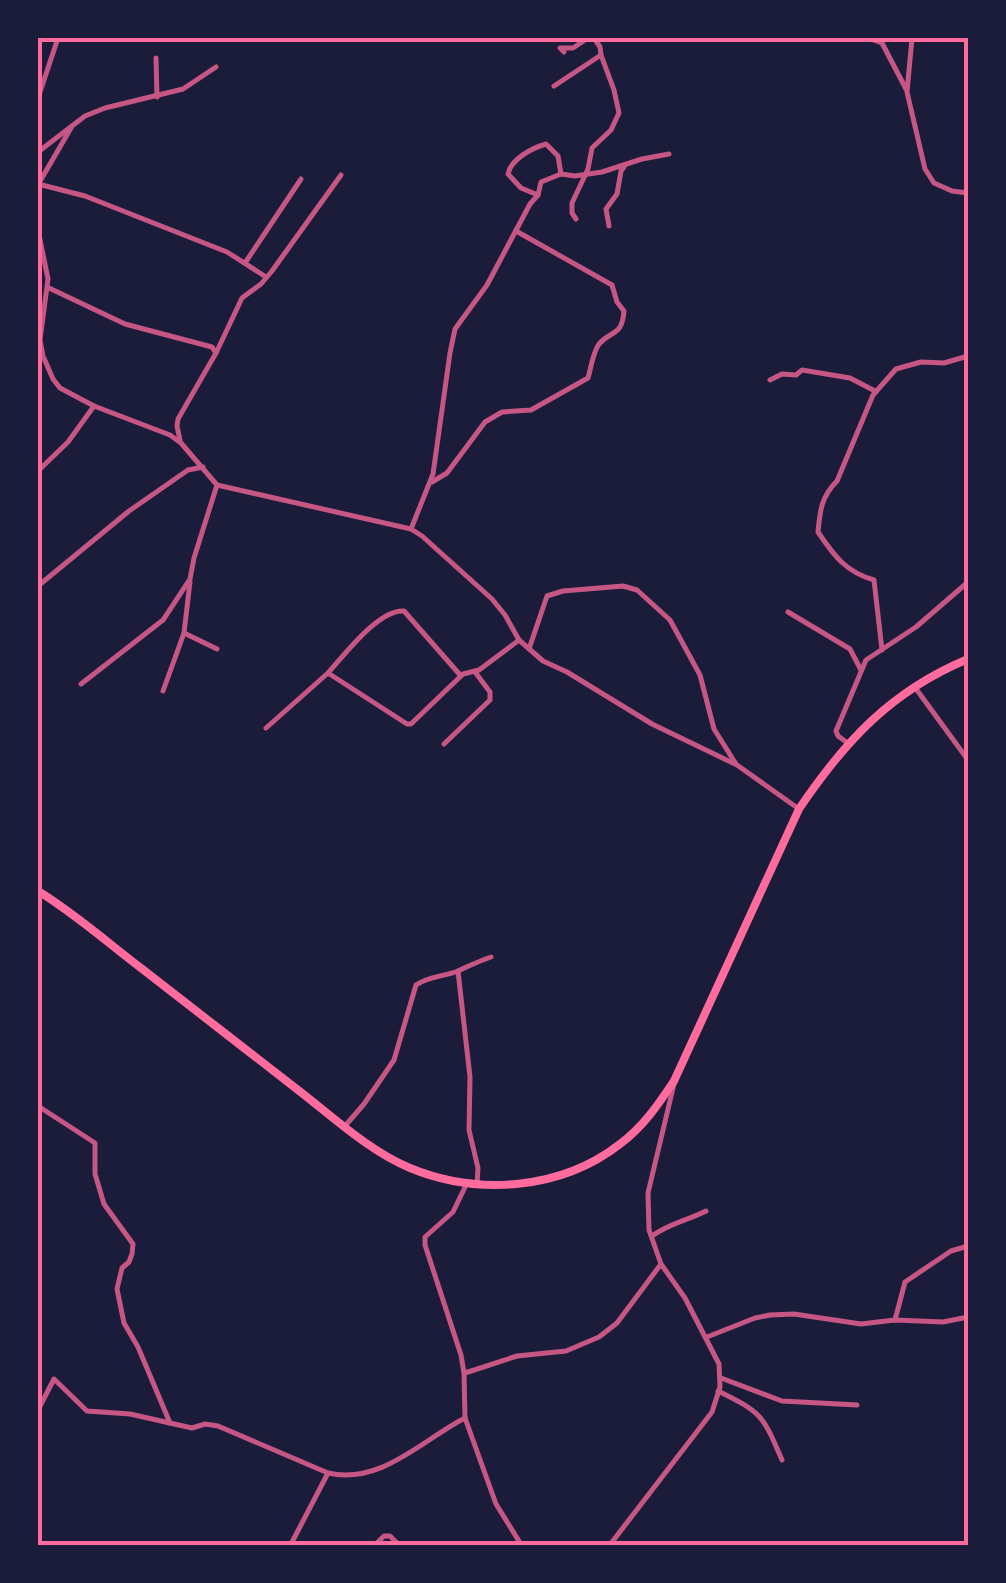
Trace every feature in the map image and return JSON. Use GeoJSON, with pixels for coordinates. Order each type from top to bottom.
{"type":"FeatureCollection","features":[{"type":"Feature","properties":{"kind":"main road"},"geometry":{"type":"LineString","coordinates":[[38,891],[382,1153],[411,1168],[472,1184],[534,1182],[589,1164],[619,1145],[653,1112],[674,1081],[799,809],[826,770],[895,698],[968,659]]}},
{"type":"Feature","properties":{"kind":"street"},"geometry":{"type":"LineString","coordinates":[[38,98],[58,38]]}},
{"type":"Feature","properties":{"kind":"street"},"geometry":{"type":"LineString","coordinates":[[564,52],[560,48],[572,48],[591,38],[600,47],[619,113],[615,124],[592,148],[588,170],[572,202],[576,220]]}},
{"type":"Feature","properties":{"kind":"street"},"geometry":{"type":"LineString","coordinates":[[868,38],[882,43],[907,92],[925,169],[934,183],[968,193]]}},
{"type":"Feature","properties":{"kind":"street"},"geometry":{"type":"LineString","coordinates":[[907,92],[912,38]]}},
{"type":"Feature","properties":{"kind":"street"},"geometry":{"type":"LineString","coordinates":[[554,86],[600,55]]}},
{"type":"Feature","properties":{"kind":"street"},"geometry":{"type":"LineString","coordinates":[[156,58],[156,98]]}},
{"type":"Feature","properties":{"kind":"street"},"geometry":{"type":"LineString","coordinates":[[38,152],[85,116],[183,90],[216,67]]}},
{"type":"Feature","properties":{"kind":"street"},"geometry":{"type":"LineString","coordinates":[[72,126],[38,184],[85,196],[227,252],[266,278]]}},
{"type":"Feature","properties":{"kind":"street"},"geometry":{"type":"LineString","coordinates":[[538,195],[514,183],[508,174],[510,167],[527,152],[546,144],[558,156],[561,174]]}},
{"type":"Feature","properties":{"kind":"street"},"geometry":{"type":"LineString","coordinates":[[410,529],[430,484],[455,329],[486,285],[538,195],[541,182],[561,174],[602,172],[642,158],[670,154]]}},
{"type":"Feature","properties":{"kind":"street"},"geometry":{"type":"LineString","coordinates":[[609,226],[606,209],[617,194],[620,171],[626,164]]}},
{"type":"Feature","properties":{"kind":"street"},"geometry":{"type":"LineString","coordinates":[[180,443],[178,419],[242,298],[266,278],[340,176]]}},
{"type":"Feature","properties":{"kind":"street"},"geometry":{"type":"LineString","coordinates":[[245,264],[301,180]]}},
{"type":"Feature","properties":{"kind":"street"},"geometry":{"type":"LineString","coordinates":[[38,230],[48,287],[40,340],[43,356],[60,388],[94,406],[163,431],[180,443],[217,484],[410,529],[492,598],[520,640],[543,661],[652,724],[737,765],[799,809]]}},
{"type":"Feature","properties":{"kind":"street"},"geometry":{"type":"LineString","coordinates":[[430,484],[447,473],[486,422],[502,412],[531,410],[588,378],[599,344],[615,334],[623,322],[624,311],[612,285],[515,230]]}},
{"type":"Feature","properties":{"kind":"street"},"geometry":{"type":"LineString","coordinates":[[48,287],[110,318],[212,347],[216,353]]}},
{"type":"Feature","properties":{"kind":"street"},"geometry":{"type":"LineString","coordinates":[[882,650],[874,580],[856,575],[840,562],[818,532],[820,506],[837,481],[876,391],[896,369],[968,356]]}},
{"type":"Feature","properties":{"kind":"street"},"geometry":{"type":"LineString","coordinates":[[770,380],[802,370],[850,378],[876,391]]}},
{"type":"Feature","properties":{"kind":"street"},"geometry":{"type":"LineString","coordinates":[[38,472],[68,442],[94,406]]}},
{"type":"Feature","properties":{"kind":"street"},"geometry":{"type":"LineString","coordinates":[[38,586],[128,511],[188,470],[203,467]]}},
{"type":"Feature","properties":{"kind":"street"},"geometry":{"type":"LineString","coordinates":[[163,691],[184,633],[194,558],[217,484]]}},
{"type":"Feature","properties":{"kind":"street"},"geometry":{"type":"LineString","coordinates":[[80,684],[164,620],[190,579]]}},
{"type":"Feature","properties":{"kind":"street"},"geometry":{"type":"LineString","coordinates":[[849,744],[836,731],[866,660],[916,627],[968,582]]}},
{"type":"Feature","properties":{"kind":"street"},"geometry":{"type":"LineString","coordinates":[[528,649],[547,596],[623,586],[637,590],[670,620],[700,676],[714,730],[737,765]]}},
{"type":"Feature","properties":{"kind":"street"},"geometry":{"type":"LineString","coordinates":[[266,728],[328,673],[362,635],[397,610],[404,612],[461,676]]}},
{"type":"Feature","properties":{"kind":"street"},"geometry":{"type":"LineString","coordinates":[[788,612],[850,650],[861,670]]}},
{"type":"Feature","properties":{"kind":"street"},"geometry":{"type":"LineString","coordinates":[[184,633],[217,650]]}},
{"type":"Feature","properties":{"kind":"street"},"geometry":{"type":"LineString","coordinates":[[328,673],[407,724],[461,676],[475,672],[520,640]]}},
{"type":"Feature","properties":{"kind":"street"},"geometry":{"type":"LineString","coordinates":[[444,744],[490,700],[490,692],[475,672]]}},
{"type":"Feature","properties":{"kind":"street"},"geometry":{"type":"LineString","coordinates":[[914,686],[968,760]]}},
{"type":"Feature","properties":{"kind":"street"},"geometry":{"type":"LineString","coordinates":[[345,1126],[394,1060],[416,986],[426,979],[491,958]]}},
{"type":"Feature","properties":{"kind":"street"},"geometry":{"type":"LineString","coordinates":[[458,971],[470,1077],[469,1130],[478,1168],[453,1212],[425,1241],[459,1344],[464,1373],[464,1418],[496,1504],[522,1546]]}},
{"type":"Feature","properties":{"kind":"street"},"geometry":{"type":"LineString","coordinates":[[609,1546],[712,1412],[721,1378],[720,1364],[707,1337],[660,1264],[649,1230],[648,1193],[674,1081]]}},
{"type":"Feature","properties":{"kind":"street"},"geometry":{"type":"LineString","coordinates":[[38,1106],[95,1144],[94,1174],[104,1204],[133,1244],[117,1289],[124,1322],[170,1424]]}},
{"type":"Feature","properties":{"kind":"street"},"geometry":{"type":"LineString","coordinates":[[652,1236],[673,1222],[684,1222],[706,1210]]}},
{"type":"Feature","properties":{"kind":"street"},"geometry":{"type":"LineString","coordinates":[[895,1320],[904,1282],[951,1251],[968,1246]]}},
{"type":"Feature","properties":{"kind":"street"},"geometry":{"type":"LineString","coordinates":[[464,1373],[517,1356],[566,1351],[599,1337],[617,1323],[660,1264]]}},
{"type":"Feature","properties":{"kind":"street"},"geometry":{"type":"LineString","coordinates":[[707,1337],[770,1315],[794,1314],[860,1324],[895,1320],[943,1322],[968,1317]]}},
{"type":"Feature","properties":{"kind":"street"},"geometry":{"type":"LineString","coordinates":[[721,1378],[782,1401],[857,1404]]}},
{"type":"Feature","properties":{"kind":"street"},"geometry":{"type":"LineString","coordinates":[[38,1410],[54,1379],[88,1411],[130,1414],[192,1428],[218,1426],[328,1473],[347,1476],[388,1466],[464,1418]]}},
{"type":"Feature","properties":{"kind":"street"},"geometry":{"type":"LineString","coordinates":[[718,1392],[743,1403],[764,1419],[782,1460]]}},
{"type":"Feature","properties":{"kind":"street"},"geometry":{"type":"LineString","coordinates":[[290,1546],[328,1473]]}},
{"type":"Feature","properties":{"kind":"street"},"geometry":{"type":"LineString","coordinates":[[374,1546],[384,1536],[390,1536],[400,1546]]}}]}
